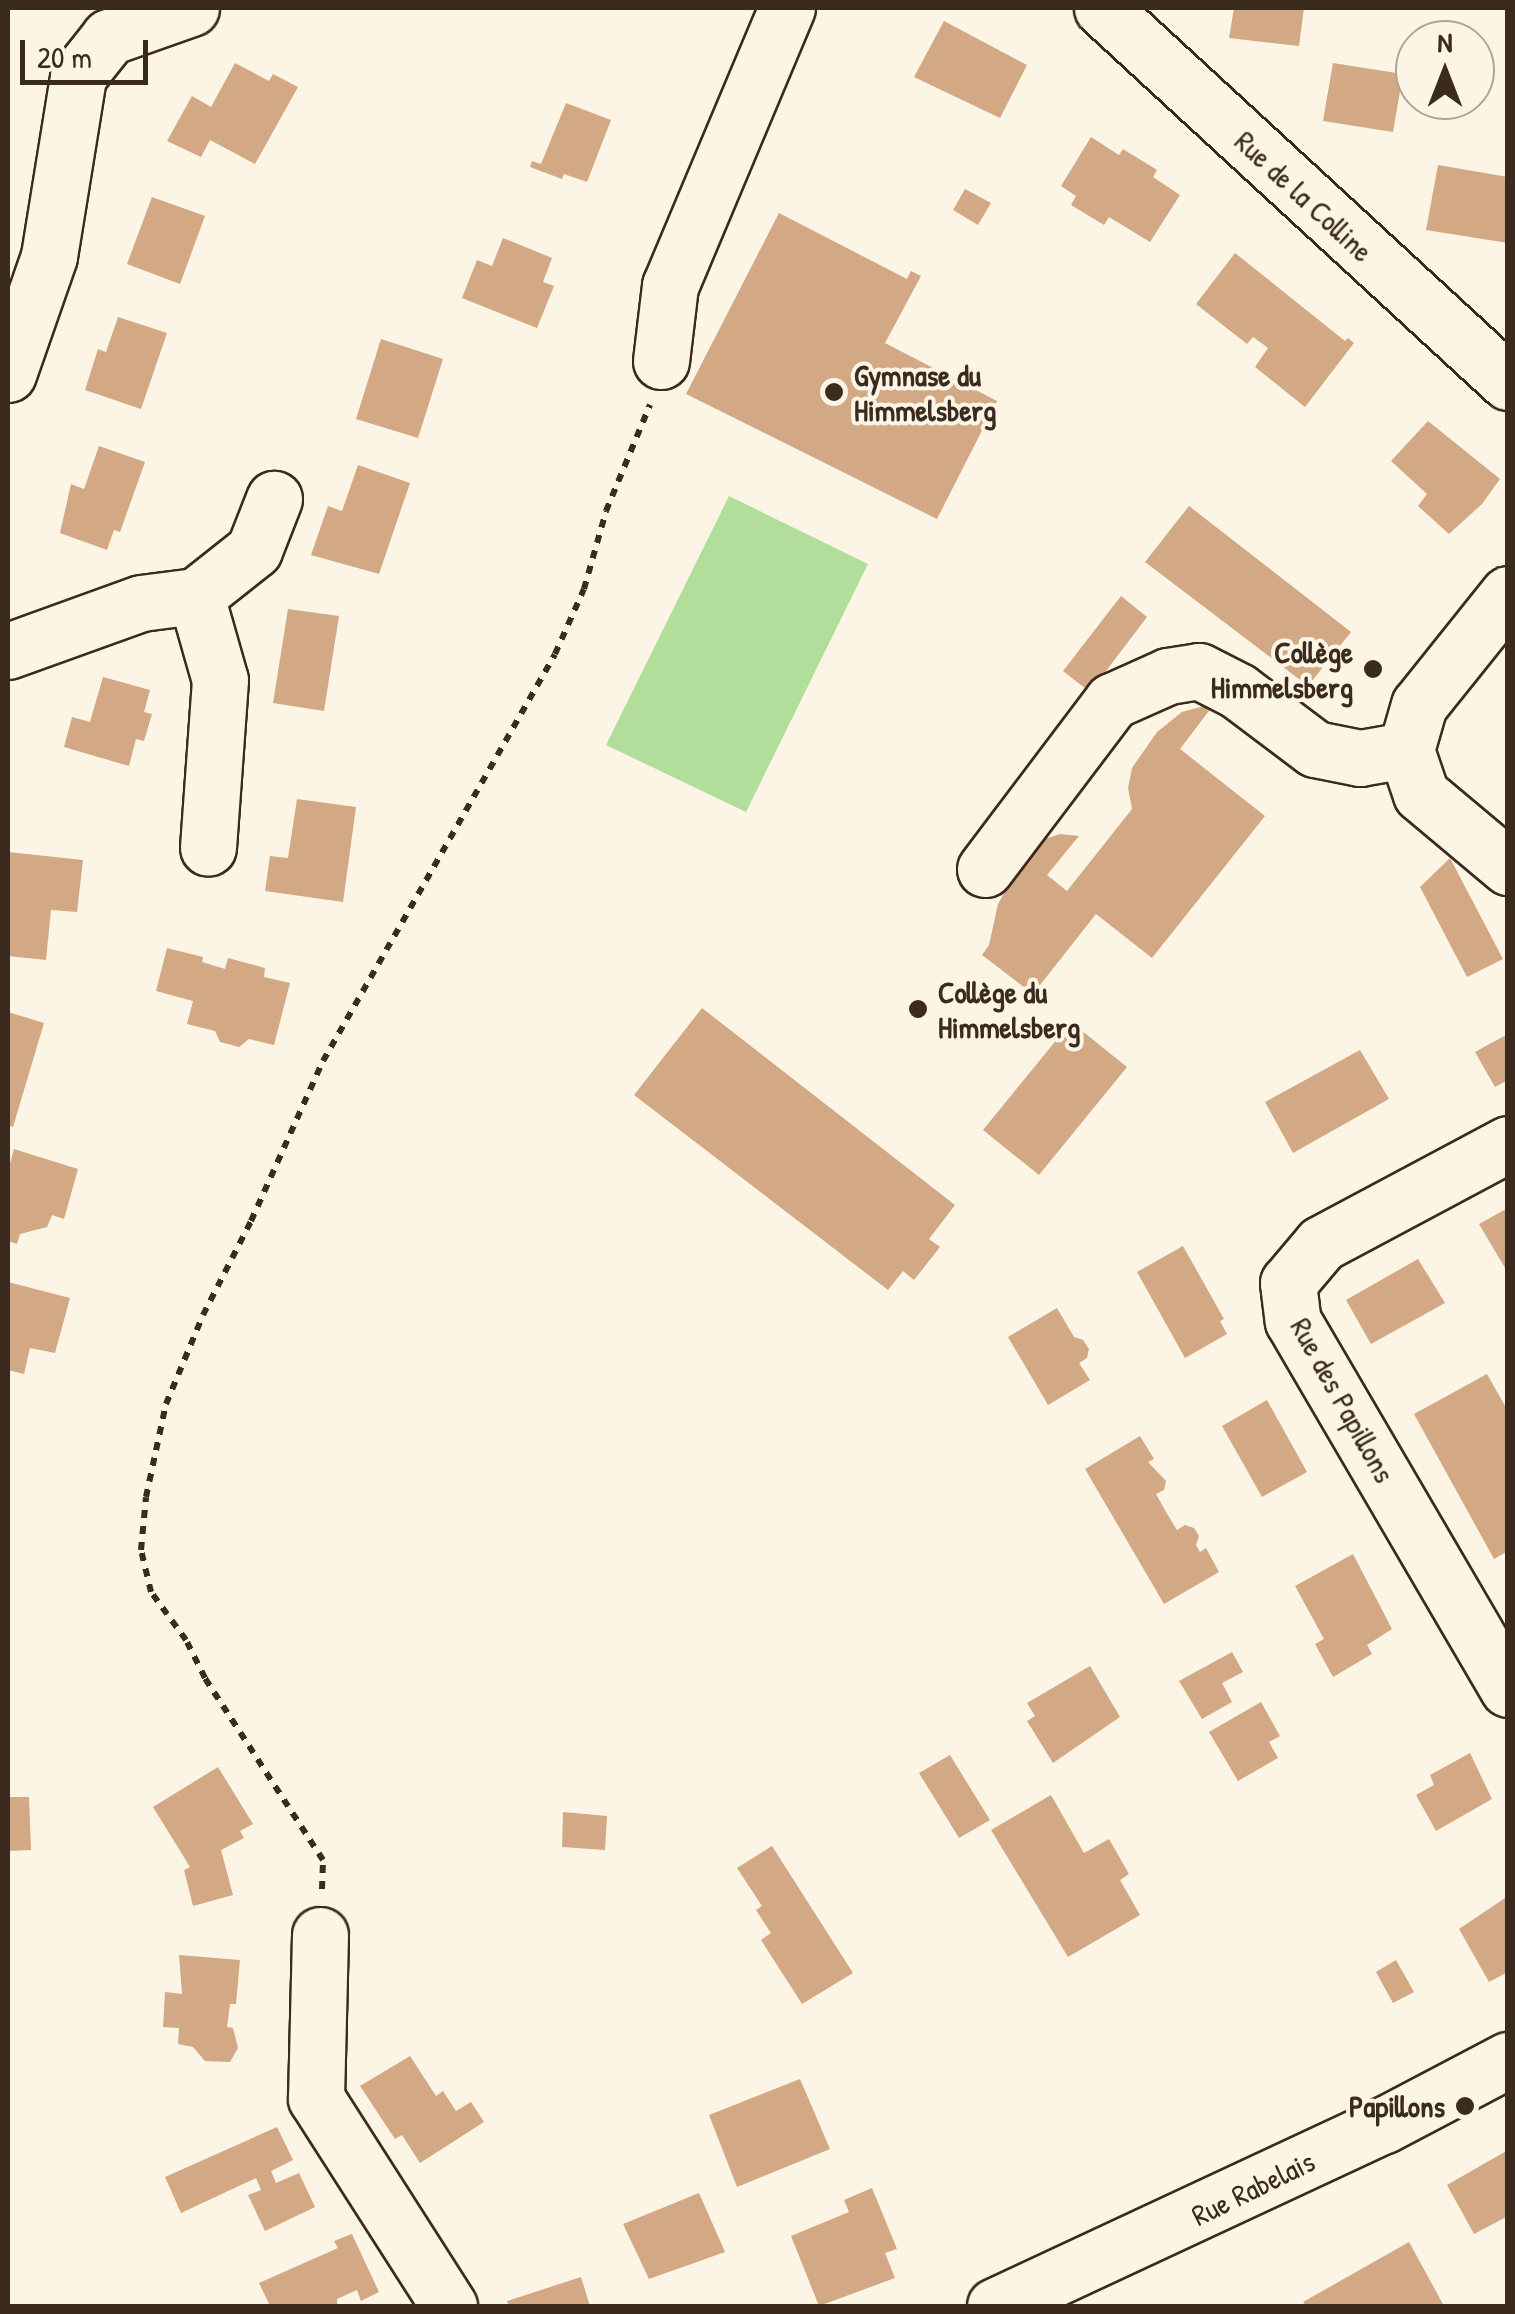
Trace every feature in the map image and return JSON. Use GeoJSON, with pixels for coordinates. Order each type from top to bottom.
{"type":"FeatureCollection","features":[{"type":"Feature","properties":{"kind":"street"},"geometry":{"type":"LineString","coordinates":[[8,374],[49,256],[78,76],[96,22],[191,8]]}},
{"type":"Feature","properties":{"kind":"street"},"geometry":{"type":"LineString","coordinates":[[661,361],[670,286],[786,8]]}},
{"type":"Feature","properties":{"kind":"street","name":"Rue de la Colline"},"geometry":{"type":"LineString","coordinates":[[1102,8],[1503,368]]}},
{"type":"Feature","properties":{"kind":"street"},"geometry":{"type":"LineString","coordinates":[[8,651],[141,603],[196,596],[254,550],[274,499]]}},
{"type":"Feature","properties":{"kind":"street"},"geometry":{"type":"LineString","coordinates":[[1508,594],[1458,684],[1420,705],[1406,750],[1421,794],[1508,867]]}},
{"type":"Feature","properties":{"kind":"street"},"geometry":{"type":"LineString","coordinates":[[196,596],[220,680],[208,848]]}},
{"type":"Feature","properties":{"kind":"street"},"geometry":{"type":"LineString","coordinates":[[985,869],[1112,701],[1168,676],[1199,671],[1238,691],[1315,748],[1360,758],[1406,750]]}},
{"type":"Feature","properties":{"kind":"street","name":"Rue des Papillons"},"geometry":{"type":"LineString","coordinates":[[1499,1654],[1294,1321],[1288,1283],[1321,1244],[1508,1144]]}},
{"type":"Feature","properties":{"kind":"street"},"geometry":{"type":"LineString","coordinates":[[320,1935],[316,2098],[449,2306]]}},
{"type":"Feature","properties":{"kind":"street","name":"Rue Rabelais"},"geometry":{"type":"LineString","coordinates":[[995,2306],[1384,2125],[1508,2060]]}},
{"type":"Feature","properties":{"kind":"path"},"geometry":{"type":"LineString","coordinates":[[320,1935],[323,1860],[205,1678],[186,1640],[151,1592],[141,1550],[166,1404],[203,1315],[252,1221],[323,1061],[555,654],[584,588],[606,510],[654,394],[661,361]]}},
{"type":"Feature","properties":{"kind":"green space"},"geometry":{"type":"Polygon","coordinates":[[[729,496],[868,564],[746,812],[606,745],[729,496]]]}},
{"type":"Feature","properties":{"kind":"building"},"geometry":{"type":"Polygon","coordinates":[[[1234,8],[1304,8],[1299,46],[1229,38],[1234,8]]]}},
{"type":"Feature","properties":{"kind":"building"},"geometry":{"type":"Polygon","coordinates":[[[944,21],[1027,65],[1000,118],[914,77],[944,21]]]}},
{"type":"Feature","properties":{"kind":"building"},"geometry":{"type":"Polygon","coordinates":[[[235,63],[269,81],[273,74],[298,87],[255,164],[210,140],[201,157],[167,141],[192,96],[211,107],[235,63]]]}},
{"type":"Feature","properties":{"kind":"building"},"geometry":{"type":"Polygon","coordinates":[[[1333,63],[1395,73],[1393,132],[1323,121],[1333,63]]]}},
{"type":"Feature","properties":{"kind":"building"},"geometry":{"type":"Polygon","coordinates":[[[566,103],[611,120],[587,182],[564,174],[562,179],[530,167],[532,161],[541,164],[566,103]]]}},
{"type":"Feature","properties":{"kind":"building"},"geometry":{"type":"Polygon","coordinates":[[[1091,137],[1119,155],[1123,149],[1157,170],[1153,177],[1180,195],[1150,242],[1109,217],[1104,225],[1071,205],[1076,196],[1061,186],[1091,137]]]}},
{"type":"Feature","properties":{"kind":"building"},"geometry":{"type":"Polygon","coordinates":[[[1438,165],[1508,177],[1508,243],[1426,230],[1438,165]]]}},
{"type":"Feature","properties":{"kind":"building"},"geometry":{"type":"Polygon","coordinates":[[[965,189],[991,203],[978,225],[953,210],[965,189]]]}},
{"type":"Feature","properties":{"kind":"building"},"geometry":{"type":"Polygon","coordinates":[[[152,197],[205,216],[180,284],[127,264],[152,197]]]}},
{"type":"Feature","properties":{"kind":"building","name":"Gymnase du Himmelsberg"},"geometry":{"type":"Polygon","coordinates":[[[779,213],[907,279],[911,271],[921,276],[885,343],[997,401],[937,519],[686,394],[779,213]]]}},
{"type":"Feature","properties":{"kind":"building"},"geometry":{"type":"Polygon","coordinates":[[[503,238],[552,258],[543,282],[554,286],[537,328],[462,298],[477,260],[492,266],[503,238]]]}},
{"type":"Feature","properties":{"kind":"building"},"geometry":{"type":"Polygon","coordinates":[[[1235,253],[1345,341],[1348,338],[1354,343],[1305,407],[1255,367],[1268,348],[1253,337],[1247,344],[1196,304],[1235,253]]]}},
{"type":"Feature","properties":{"kind":"building"},"geometry":{"type":"Polygon","coordinates":[[[118,317],[167,333],[141,409],[85,390],[98,349],[106,352],[118,317]]]}},
{"type":"Feature","properties":{"kind":"building"},"geometry":{"type":"Polygon","coordinates":[[[381,339],[443,359],[418,438],[356,419],[381,339]]]}},
{"type":"Feature","properties":{"kind":"building"},"geometry":{"type":"Polygon","coordinates":[[[1428,421],[1500,479],[1482,504],[1449,534],[1418,506],[1427,494],[1391,461],[1428,421]]]}},
{"type":"Feature","properties":{"kind":"building"},"geometry":{"type":"Polygon","coordinates":[[[99,446],[145,462],[120,532],[114,530],[107,550],[60,533],[71,484],[84,489],[99,446]]]}},
{"type":"Feature","properties":{"kind":"building"},"geometry":{"type":"Polygon","coordinates":[[[358,465],[410,483],[379,574],[311,555],[328,506],[342,511],[358,465]]]}},
{"type":"Feature","properties":{"kind":"building"},"geometry":{"type":"Polygon","coordinates":[[[1189,506],[1351,632],[1308,686],[1145,562],[1189,506]]]}},
{"type":"Feature","properties":{"kind":"building"},"geometry":{"type":"Polygon","coordinates":[[[1121,596],[1147,617],[1090,692],[1063,671],[1121,596]]]}},
{"type":"Feature","properties":{"kind":"building"},"geometry":{"type":"Polygon","coordinates":[[[288,609],[339,616],[324,711],[273,703],[288,609]]]}},
{"type":"Feature","properties":{"kind":"building"},"geometry":{"type":"Polygon","coordinates":[[[103,677],[150,690],[144,712],[152,714],[144,741],[136,739],[129,766],[64,747],[72,717],[90,722],[103,677]]]}},
{"type":"Feature","properties":{"kind":"building"},"geometry":{"type":"Polygon","coordinates":[[[1215,703],[1180,749],[1265,816],[1152,958],[1096,914],[1033,994],[982,955],[989,945],[998,904],[1019,867],[1039,841],[1060,834],[1079,836],[1047,875],[1067,891],[1132,809],[1128,788],[1132,768],[1157,732],[1182,712],[1215,703]]]}},
{"type":"Feature","properties":{"kind":"building"},"geometry":{"type":"Polygon","coordinates":[[[297,799],[356,807],[343,902],[265,891],[270,856],[288,858],[297,799]]]}},
{"type":"Feature","properties":{"kind":"building"},"geometry":{"type":"Polygon","coordinates":[[[8,852],[83,860],[77,912],[51,910],[46,960],[8,956],[8,852]]]}},
{"type":"Feature","properties":{"kind":"building"},"geometry":{"type":"Polygon","coordinates":[[[1450,858],[1503,959],[1467,977],[1420,887],[1450,858]]]}},
{"type":"Feature","properties":{"kind":"building"},"geometry":{"type":"Polygon","coordinates":[[[167,948],[203,957],[202,962],[225,969],[228,958],[265,968],[264,977],[290,983],[274,1045],[249,1039],[239,1047],[220,1042],[215,1031],[187,1024],[193,1001],[156,991],[167,948]]]}},
{"type":"Feature","properties":{"kind":"building"},"geometry":{"type":"Polygon","coordinates":[[[702,1008],[955,1205],[929,1239],[940,1247],[914,1280],[903,1271],[888,1290],[634,1095],[702,1008]]]}},
{"type":"Feature","properties":{"kind":"building"},"geometry":{"type":"Polygon","coordinates":[[[8,1012],[44,1023],[13,1127],[8,1125],[8,1012]]]}},
{"type":"Feature","properties":{"kind":"building"},"geometry":{"type":"Polygon","coordinates":[[[1071,1022],[1127,1067],[1039,1175],[983,1130],[1071,1022]]]}},
{"type":"Feature","properties":{"kind":"building"},"geometry":{"type":"Polygon","coordinates":[[[1508,1034],[1508,1080],[1495,1087],[1475,1052],[1508,1034]]]}},
{"type":"Feature","properties":{"kind":"building"},"geometry":{"type":"Polygon","coordinates":[[[1360,1050],[1389,1099],[1293,1153],[1265,1102],[1360,1050]]]}},
{"type":"Feature","properties":{"kind":"building"},"geometry":{"type":"Polygon","coordinates":[[[14,1149],[78,1169],[64,1219],[52,1215],[47,1227],[20,1234],[17,1244],[8,1241],[8,1171],[14,1149]]]}},
{"type":"Feature","properties":{"kind":"building"},"geometry":{"type":"Polygon","coordinates":[[[1508,1208],[1508,1267],[1505,1268],[1479,1224],[1508,1208]]]}},
{"type":"Feature","properties":{"kind":"building"},"geometry":{"type":"Polygon","coordinates":[[[1183,1246],[1224,1319],[1220,1321],[1227,1334],[1185,1358],[1137,1272],[1183,1246]]]}},
{"type":"Feature","properties":{"kind":"building"},"geometry":{"type":"Polygon","coordinates":[[[1418,1259],[1445,1303],[1371,1344],[1346,1300],[1418,1259]]]}},
{"type":"Feature","properties":{"kind":"building"},"geometry":{"type":"Polygon","coordinates":[[[8,1282],[70,1298],[55,1353],[30,1348],[24,1374],[8,1370],[8,1282]]]}},
{"type":"Feature","properties":{"kind":"building"},"geometry":{"type":"Polygon","coordinates":[[[1057,1308],[1074,1337],[1083,1340],[1089,1349],[1087,1358],[1079,1363],[1090,1380],[1048,1405],[1008,1337],[1057,1308]]]}},
{"type":"Feature","properties":{"kind":"building"},"geometry":{"type":"Polygon","coordinates":[[[1487,1374],[1508,1411],[1508,1551],[1494,1559],[1414,1414],[1487,1374]]]}},
{"type":"Feature","properties":{"kind":"building"},"geometry":{"type":"Polygon","coordinates":[[[1267,1400],[1307,1472],[1262,1497],[1222,1426],[1267,1400]]]}},
{"type":"Feature","properties":{"kind":"building"},"geometry":{"type":"Polygon","coordinates":[[[1140,1436],[1154,1459],[1148,1462],[1166,1481],[1164,1490],[1156,1494],[1166,1512],[1177,1530],[1185,1525],[1194,1528],[1199,1536],[1196,1545],[1200,1552],[1206,1548],[1219,1572],[1164,1604],[1085,1469],[1140,1436]]]}},
{"type":"Feature","properties":{"kind":"building"},"geometry":{"type":"Polygon","coordinates":[[[1353,1554],[1392,1629],[1367,1645],[1372,1654],[1333,1677],[1315,1644],[1324,1639],[1295,1586],[1353,1554]]]}},
{"type":"Feature","properties":{"kind":"building"},"geometry":{"type":"Polygon","coordinates":[[[1232,1652],[1243,1672],[1222,1683],[1232,1702],[1202,1719],[1179,1681],[1232,1652]]]}},
{"type":"Feature","properties":{"kind":"building"},"geometry":{"type":"Polygon","coordinates":[[[1090,1666],[1120,1717],[1053,1763],[1027,1721],[1035,1716],[1027,1703],[1090,1666]]]}},
{"type":"Feature","properties":{"kind":"building"},"geometry":{"type":"Polygon","coordinates":[[[1261,1702],[1280,1736],[1269,1742],[1278,1758],[1238,1781],[1209,1732],[1261,1702]]]}},
{"type":"Feature","properties":{"kind":"building"},"geometry":{"type":"Polygon","coordinates":[[[1470,1753],[1492,1799],[1436,1831],[1416,1795],[1434,1785],[1430,1775],[1470,1753]]]}},
{"type":"Feature","properties":{"kind":"building"},"geometry":{"type":"Polygon","coordinates":[[[950,1755],[990,1820],[959,1838],[919,1773],[950,1755]]]}},
{"type":"Feature","properties":{"kind":"building"},"geometry":{"type":"Polygon","coordinates":[[[218,1767],[253,1824],[240,1831],[244,1838],[221,1850],[233,1895],[193,1906],[184,1870],[190,1867],[153,1807],[218,1767]]]}},
{"type":"Feature","properties":{"kind":"building"},"geometry":{"type":"Polygon","coordinates":[[[1051,1795],[1084,1853],[1109,1839],[1129,1874],[1120,1880],[1140,1915],[1068,1957],[991,1830],[1051,1795]]]}},
{"type":"Feature","properties":{"kind":"building"},"geometry":{"type":"Polygon","coordinates":[[[8,1797],[29,1797],[31,1850],[8,1851],[8,1797]]]}},
{"type":"Feature","properties":{"kind":"building"},"geometry":{"type":"Polygon","coordinates":[[[563,1812],[607,1816],[605,1850],[562,1847],[563,1812]]]}},
{"type":"Feature","properties":{"kind":"building"},"geometry":{"type":"Polygon","coordinates":[[[772,1846],[853,1973],[802,2004],[761,1940],[771,1933],[756,1910],[762,1906],[737,1868],[772,1846]]]}},
{"type":"Feature","properties":{"kind":"building"},"geometry":{"type":"Polygon","coordinates":[[[1508,1896],[1508,1972],[1489,1982],[1459,1929],[1508,1896]]]}},
{"type":"Feature","properties":{"kind":"building"},"geometry":{"type":"Polygon","coordinates":[[[179,1955],[240,1960],[236,2004],[230,2004],[227,2027],[233,2028],[238,2048],[230,2062],[205,2061],[193,2047],[178,2044],[179,2028],[163,2027],[165,1992],[182,1994],[179,1955]]]}},
{"type":"Feature","properties":{"kind":"building"},"geometry":{"type":"Polygon","coordinates":[[[1396,1960],[1414,1992],[1393,2003],[1376,1972],[1396,1960]]]}},
{"type":"Feature","properties":{"kind":"building"},"geometry":{"type":"Polygon","coordinates":[[[410,2056],[436,2096],[443,2091],[456,2111],[471,2102],[484,2122],[420,2163],[402,2135],[395,2139],[360,2086],[410,2056]]]}},
{"type":"Feature","properties":{"kind":"building"},"geometry":{"type":"Polygon","coordinates":[[[800,2079],[830,2149],[737,2187],[709,2115],[800,2079]]]}},
{"type":"Feature","properties":{"kind":"building"},"geometry":{"type":"Polygon","coordinates":[[[277,2127],[293,2160],[271,2171],[276,2183],[299,2173],[315,2207],[265,2231],[248,2195],[261,2190],[256,2178],[181,2213],[165,2177],[277,2127]]]}},
{"type":"Feature","properties":{"kind":"building"},"geometry":{"type":"Polygon","coordinates":[[[1508,2150],[1508,2216],[1474,2234],[1447,2185],[1508,2150]]]}},
{"type":"Feature","properties":{"kind":"building"},"geometry":{"type":"Polygon","coordinates":[[[872,2188],[897,2249],[885,2253],[895,2278],[819,2306],[791,2236],[849,2212],[844,2200],[872,2188]]]}},
{"type":"Feature","properties":{"kind":"building"},"geometry":{"type":"Polygon","coordinates":[[[699,2193],[725,2252],[649,2279],[623,2224],[699,2193]]]}},
{"type":"Feature","properties":{"kind":"building"},"geometry":{"type":"Polygon","coordinates":[[[352,2234],[379,2292],[361,2301],[357,2290],[337,2299],[337,2306],[270,2306],[259,2283],[338,2248],[334,2241],[352,2234]]]}},
{"type":"Feature","properties":{"kind":"building"},"geometry":{"type":"Polygon","coordinates":[[[1409,2242],[1444,2306],[1306,2306],[1303,2302],[1409,2242]]]}},
{"type":"Feature","properties":{"kind":"building"},"geometry":{"type":"Polygon","coordinates":[[[581,2277],[590,2306],[509,2306],[507,2301],[581,2277]]]}},
{"type":"Feature","properties":{"kind":"place","name":"Gymnase du Himmelsberg"},"geometry":{"type":"Point","coordinates":[834,392]}},
{"type":"Feature","properties":{"kind":"place","name":"Collège Himmelsberg"},"geometry":{"type":"Point","coordinates":[1373,669]}},
{"type":"Feature","properties":{"kind":"place","name":"Collège du Himmelsberg"},"geometry":{"type":"Point","coordinates":[918,1009]}},
{"type":"Feature","properties":{"kind":"place","name":"Papillons"},"geometry":{"type":"Point","coordinates":[1465,2106]}}]}
